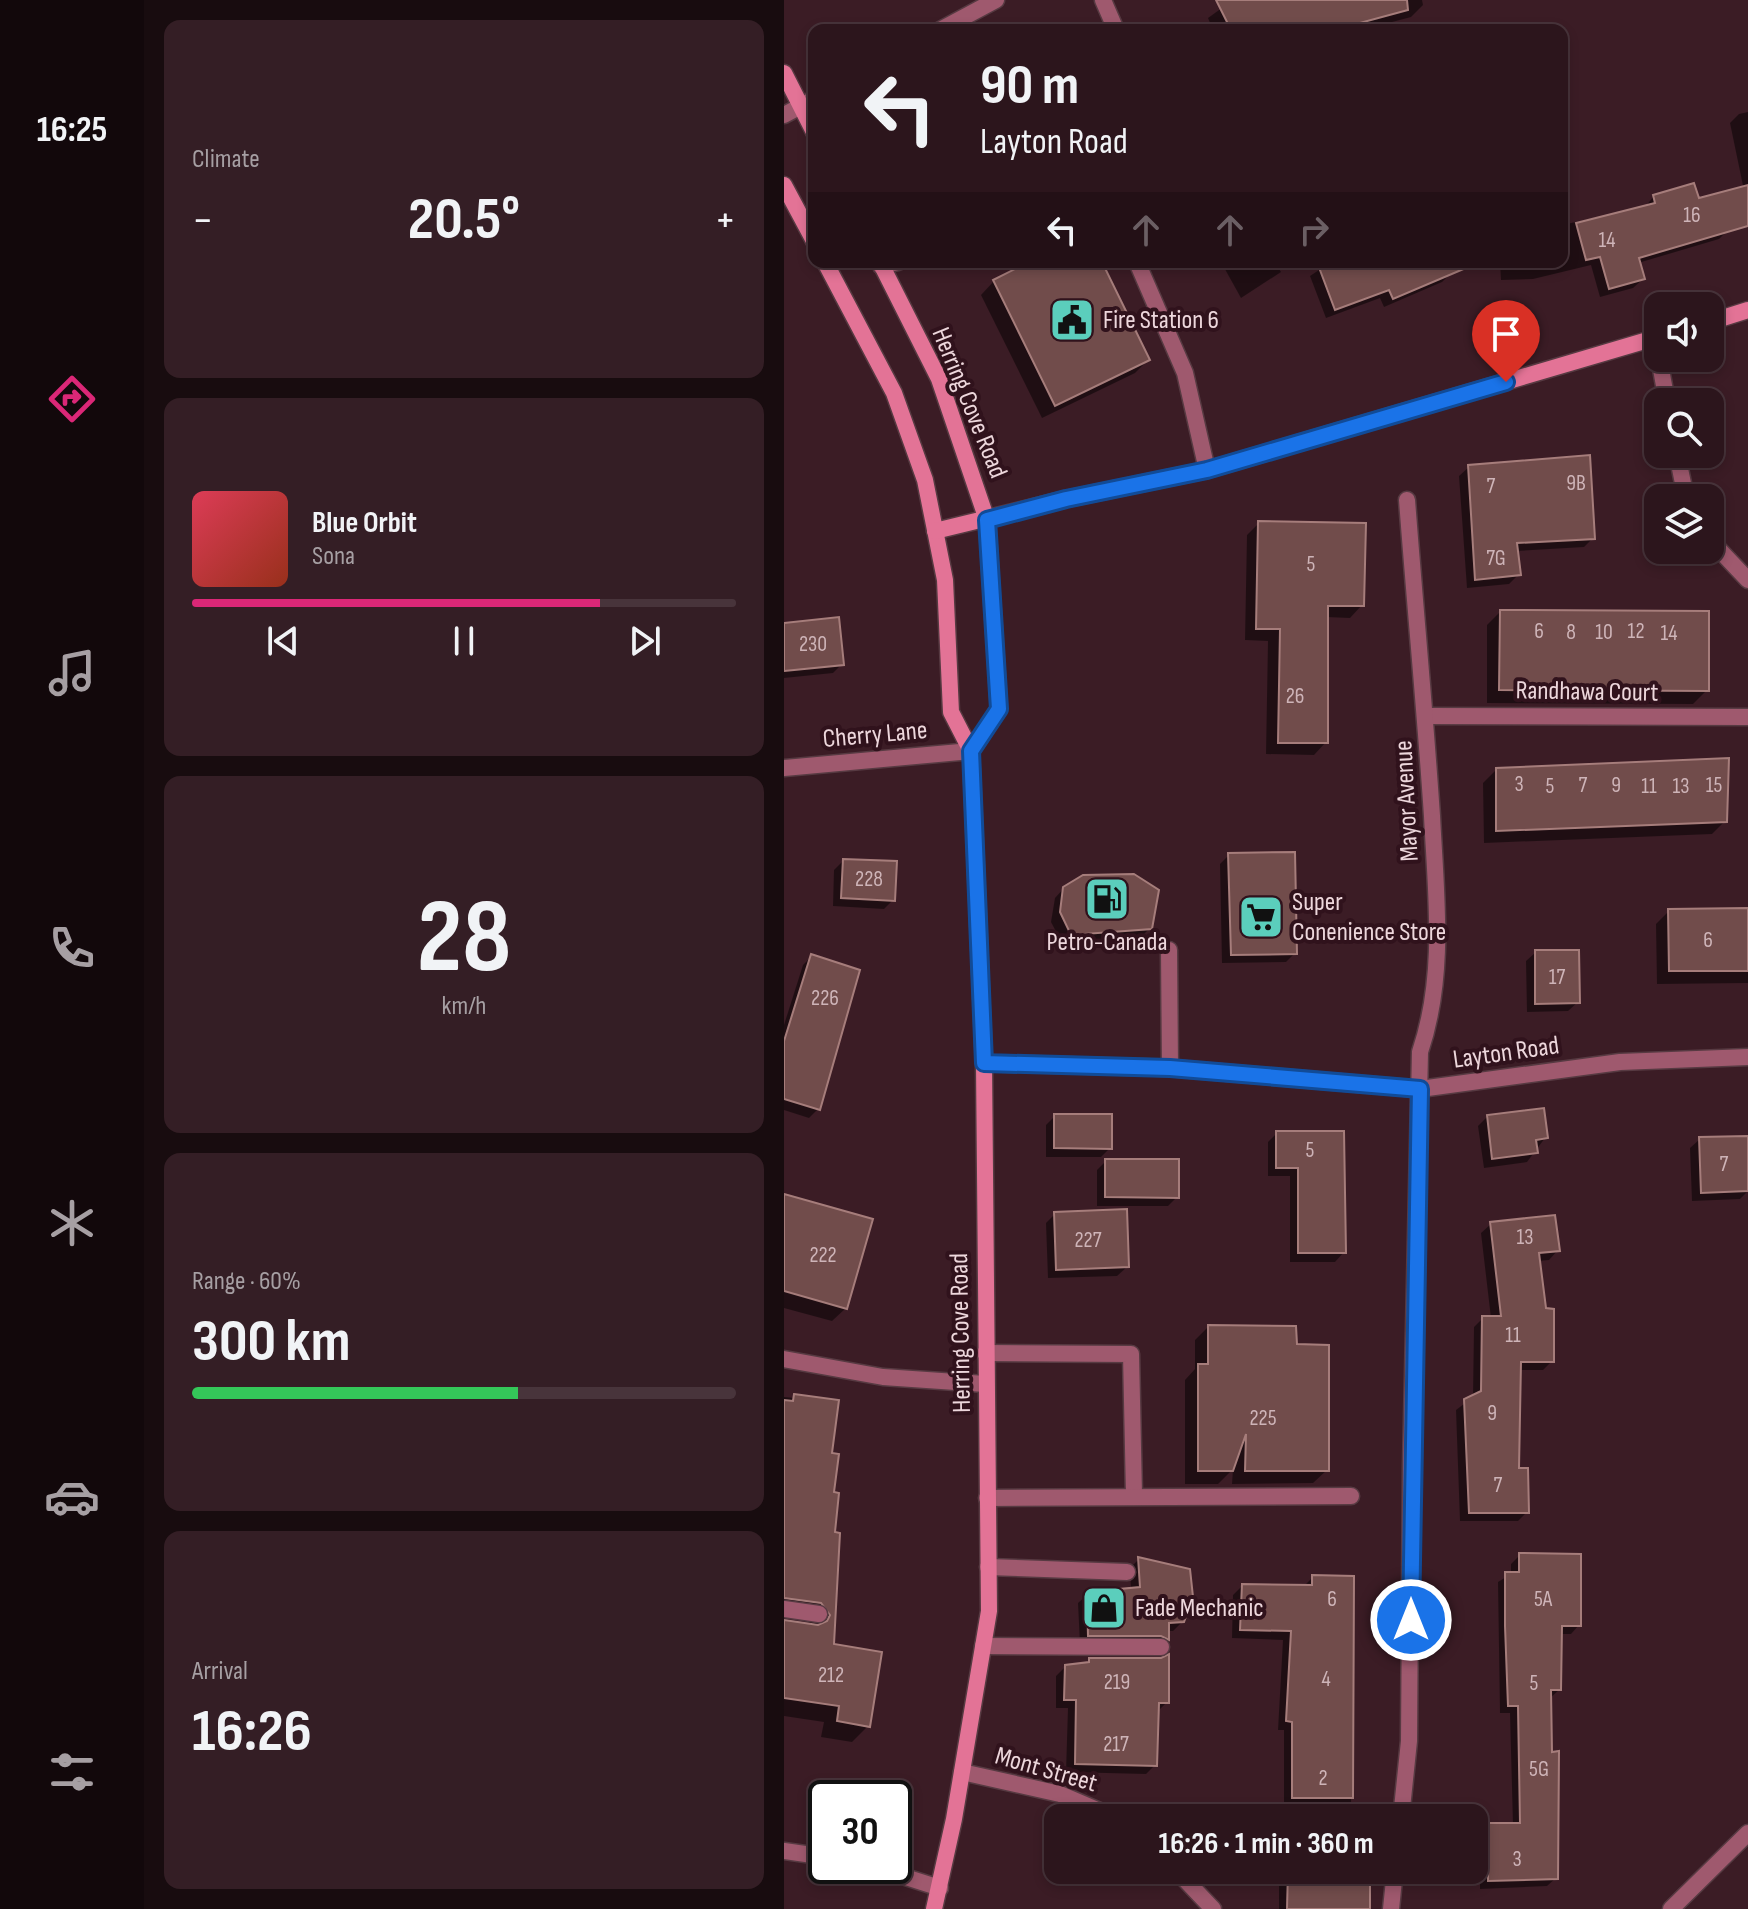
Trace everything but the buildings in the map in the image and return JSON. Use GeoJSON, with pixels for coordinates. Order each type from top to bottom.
{"type":"FeatureCollection","features":[{"type":"Feature","properties":{"kind":"main road"},"geometry":{"type":"LineString","coordinates":[[784,73],[807,102]]}},
{"type":"Feature","properties":{"kind":"main road"},"geometry":{"type":"LineString","coordinates":[[784,185],[808,230]]}},
{"type":"Feature","properties":{"kind":"main road","name":"Herring Cove Road"},"geometry":{"type":"LineString","coordinates":[[828,268],[894,393],[925,480],[945,580],[951,712],[971,751],[984,1063],[989,1611],[962,1772],[934,1909]]}},
{"type":"Feature","properties":{"kind":"main road","name":"Herring Cove Road"},"geometry":{"type":"LineString","coordinates":[[888,268],[939,379],[987,520],[999,709],[971,751]]}},
{"type":"Feature","properties":{"kind":"main road"},"geometry":{"type":"LineString","coordinates":[[1724,318],[1748,310]]}},
{"type":"Feature","properties":{"kind":"main road"},"geometry":{"type":"LineString","coordinates":[[935,531],[1066,499],[1207,470],[1644,351]]}},
{"type":"Feature","properties":{"kind":"street"},"geometry":{"type":"LineString","coordinates":[[951,24],[996,0]]}},
{"type":"Feature","properties":{"kind":"street"},"geometry":{"type":"LineString","coordinates":[[1103,0],[1113,24]]}},
{"type":"Feature","properties":{"kind":"street"},"geometry":{"type":"LineString","coordinates":[[784,115],[807,102]]}},
{"type":"Feature","properties":{"kind":"street"},"geometry":{"type":"LineString","coordinates":[[1140,268],[1185,373],[1207,470]]}},
{"type":"Feature","properties":{"kind":"street","name":"Mayor Avenue"},"geometry":{"type":"LineString","coordinates":[[1402,1804],[1409,1741],[1420,1052],[1429,1025],[1439,943],[1426,716],[1407,500]]}},
{"type":"Feature","properties":{"kind":"street"},"geometry":{"type":"LineString","coordinates":[[1724,555],[1748,580]]}},
{"type":"Feature","properties":{"kind":"street","name":"Randhawa Court"},"geometry":{"type":"LineString","coordinates":[[1426,716],[1748,717]]}},
{"type":"Feature","properties":{"kind":"street","name":"Cherry Lane"},"geometry":{"type":"LineString","coordinates":[[784,768],[971,751]]}},
{"type":"Feature","properties":{"kind":"street"},"geometry":{"type":"LineString","coordinates":[[1169,950],[1170,1068]]}},
{"type":"Feature","properties":{"kind":"street","name":"Layton Road"},"geometry":{"type":"LineString","coordinates":[[984,1063],[1170,1068],[1420,1089],[1620,1062],[1748,1057]]}},
{"type":"Feature","properties":{"kind":"street"},"geometry":{"type":"LineString","coordinates":[[985,1353],[1131,1354],[1134,1495]]}},
{"type":"Feature","properties":{"kind":"street"},"geometry":{"type":"LineString","coordinates":[[784,1359],[883,1377],[985,1384]]}},
{"type":"Feature","properties":{"kind":"street"},"geometry":{"type":"LineString","coordinates":[[987,1498],[1351,1496]]}},
{"type":"Feature","properties":{"kind":"street"},"geometry":{"type":"LineString","coordinates":[[988,1567],[1127,1572]]}},
{"type":"Feature","properties":{"kind":"street"},"geometry":{"type":"LineString","coordinates":[[784,1609],[819,1614]]}},
{"type":"Feature","properties":{"kind":"street"},"geometry":{"type":"LineString","coordinates":[[983,1646],[1161,1647]]}},
{"type":"Feature","properties":{"kind":"street","name":"Mont Street"},"geometry":{"type":"LineString","coordinates":[[962,1772],[1060,1794],[1083,1804]]}},
{"type":"Feature","properties":{"kind":"street"},"geometry":{"type":"LineString","coordinates":[[1671,1909],[1748,1833]]}},
{"type":"Feature","properties":{"kind":"street"},"geometry":{"type":"LineString","coordinates":[[784,1851],[808,1854]]}},
{"type":"Feature","properties":{"kind":"street"},"geometry":{"type":"LineString","coordinates":[[912,1879],[940,1888]]}},
{"type":"Feature","properties":{"kind":"street"},"geometry":{"type":"LineString","coordinates":[[1189,1884],[1213,1909]]}},
{"type":"Feature","properties":{"kind":"street"},"geometry":{"type":"LineString","coordinates":[[1391,1909],[1394,1884]]}},
{"type":"Feature","properties":{"kind":"place","name":"Fire Station 6"},"geometry":{"type":"Point","coordinates":[1072,320]}},
{"type":"Feature","properties":{"kind":"place","name":"Petro-Canada"},"geometry":{"type":"Point","coordinates":[1107,899]}},
{"type":"Feature","properties":{"kind":"place","name":"Super Conenience Store"},"geometry":{"type":"Point","coordinates":[1261,917]}},
{"type":"Feature","properties":{"kind":"place","name":"Fade Mechanic"},"geometry":{"type":"Point","coordinates":[1104,1608]}},
{"type":"Feature","properties":{"kind":"route"},"geometry":{"type":"LineString","coordinates":[[1411,1620],[1411,1468],[1420,1089],[1170,1068],[984,1063],[971,751],[999,709],[993,570],[987,520],[1066,499],[1207,470],[1506,382]]}}]}
